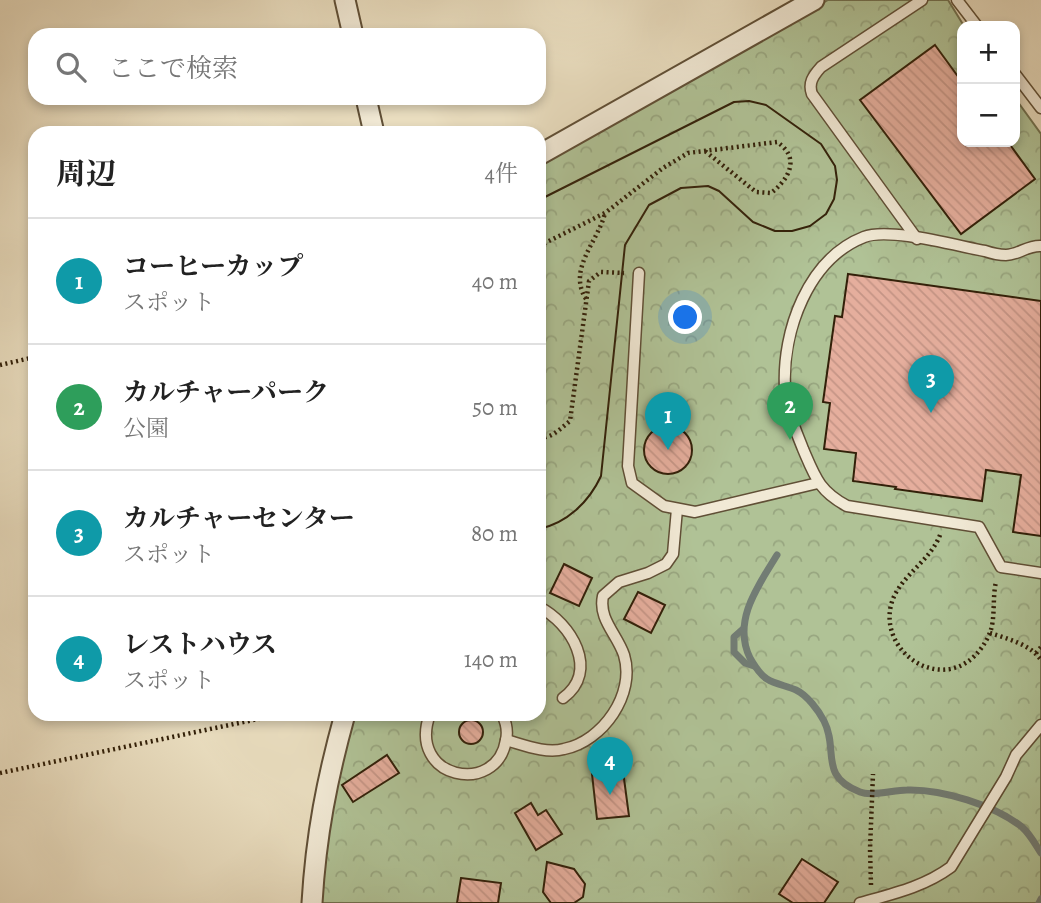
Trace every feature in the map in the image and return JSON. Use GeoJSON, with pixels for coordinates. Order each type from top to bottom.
{"type":"FeatureCollection","features":[{"type":"Feature","properties":{"kind":"street"},"geometry":{"type":"LineString","coordinates":[[345,0],[351,28]]}},
{"type":"Feature","properties":{"kind":"street"},"geometry":{"type":"LineString","coordinates":[[546,151],[814,0]]}},
{"type":"Feature","properties":{"kind":"street"},"geometry":{"type":"LineString","coordinates":[[368,105],[372,126]]}},
{"type":"Feature","properties":{"kind":"street"},"geometry":{"type":"LineString","coordinates":[[312,903],[315,849],[328,775],[343,721]]}},
{"type":"Feature","properties":{"kind":"lane"},"geometry":{"type":"LineString","coordinates":[[917,239],[809,87],[813,75],[821,66],[922,0]]}},
{"type":"Feature","properties":{"kind":"lane"},"geometry":{"type":"LineString","coordinates":[[957,0],[973,21]]}},
{"type":"Feature","properties":{"kind":"lane"},"geometry":{"type":"LineString","coordinates":[[1020,81],[1041,108]]}},
{"type":"Feature","properties":{"kind":"lane"},"geometry":{"type":"LineString","coordinates":[[1041,246],[1033,245],[1007,256],[887,233],[866,236],[840,250],[821,270],[804,296],[793,326],[785,390],[791,416],[818,483],[831,498],[847,506],[979,527],[1000,567],[1041,573]]}},
{"type":"Feature","properties":{"kind":"lane"},"geometry":{"type":"LineString","coordinates":[[639,273],[628,466],[632,483],[664,506],[695,512],[818,483]]}},
{"type":"Feature","properties":{"kind":"lane"},"geometry":{"type":"LineString","coordinates":[[506,740],[546,750],[563,750],[588,739],[613,714],[620,701],[626,674],[624,655],[603,611],[603,596],[619,582],[649,573],[666,564],[673,554],[677,509]]}},
{"type":"Feature","properties":{"kind":"lane"},"geometry":{"type":"LineString","coordinates":[[546,610],[570,637],[581,660],[580,679],[575,690],[563,698]]}},
{"type":"Feature","properties":{"kind":"lane"},"geometry":{"type":"LineString","coordinates":[[428,721],[426,743],[431,757],[442,768],[456,774],[471,775],[485,770],[497,761],[506,740],[504,721]]}},
{"type":"Feature","properties":{"kind":"lane"},"geometry":{"type":"LineString","coordinates":[[866,901],[918,886],[951,867],[1016,755],[1041,725]]}},
{"type":"Feature","properties":{"kind":"path"},"geometry":{"type":"LineString","coordinates":[[546,242],[605,213],[688,153],[777,142],[786,152],[791,164],[790,174],[771,193],[756,192],[705,151]]}},
{"type":"Feature","properties":{"kind":"path"},"geometry":{"type":"LineString","coordinates":[[587,301],[581,292],[582,261],[602,225],[605,213]]}},
{"type":"Feature","properties":{"kind":"path"},"geometry":{"type":"LineString","coordinates":[[546,436],[555,433],[570,421],[589,281],[601,272],[639,273]]}},
{"type":"Feature","properties":{"kind":"path"},"geometry":{"type":"LineString","coordinates":[[0,365],[28,359]]}},
{"type":"Feature","properties":{"kind":"path"},"geometry":{"type":"LineString","coordinates":[[946,522],[938,541],[897,591],[891,603],[891,625],[897,641],[908,656],[923,667],[941,671],[960,666],[972,659],[990,633],[1000,567]]}},
{"type":"Feature","properties":{"kind":"path"},"geometry":{"type":"LineString","coordinates":[[990,633],[1018,642],[1036,653],[1041,660]]}},
{"type":"Feature","properties":{"kind":"path"},"geometry":{"type":"LineString","coordinates":[[1036,653],[1041,647]]}},
{"type":"Feature","properties":{"kind":"path"},"geometry":{"type":"LineString","coordinates":[[0,773],[249,721]]}},
{"type":"Feature","properties":{"kind":"path"},"geometry":{"type":"LineString","coordinates":[[866,901],[873,774]]}},
{"type":"Feature","properties":{"kind":"green space"},"geometry":{"type":"Polygon","coordinates":[[[828,0],[948,0],[961,21],[957,21],[957,147],[1020,147],[1020,105],[1041,134],[1041,903],[318,903],[324,839],[349,721],[546,721],[546,161],[828,0]]]}},
{"type":"Feature","properties":{"kind":"building"},"geometry":{"type":"Polygon","coordinates":[[[935,45],[957,75],[957,147],[1012,147],[1035,179],[961,234],[860,100],[935,45]]]}},
{"type":"Feature","properties":{"kind":"building"},"geometry":{"type":"Polygon","coordinates":[[[848,274],[1041,301],[1041,536],[1013,532],[1021,475],[986,470],[982,501],[853,481],[856,453],[824,449],[830,403],[823,402],[835,316],[842,317],[848,274]]]}},
{"type":"Feature","properties":{"kind":"building"},"geometry":{"type":"Polygon","coordinates":[[[668,426],[685,433],[692,450],[685,467],[668,474],[651,467],[644,450],[651,433],[668,426]]]}},
{"type":"Feature","properties":{"kind":"building"},"geometry":{"type":"Polygon","coordinates":[[[564,564],[592,578],[579,606],[550,593],[564,564]]]}},
{"type":"Feature","properties":{"kind":"building"},"geometry":{"type":"Polygon","coordinates":[[[638,592],[665,605],[651,633],[624,619],[638,592]]]}},
{"type":"Feature","properties":{"kind":"building"},"geometry":{"type":"Polygon","coordinates":[[[467,721],[475,721],[482,728],[482,736],[475,743],[467,743],[460,736],[460,728],[467,721]]]}},
{"type":"Feature","properties":{"kind":"building"},"geometry":{"type":"Polygon","coordinates":[[[387,755],[399,773],[353,802],[342,785],[387,755]]]}},
{"type":"Feature","properties":{"kind":"building"},"geometry":{"type":"Polygon","coordinates":[[[623,771],[629,816],[597,819],[592,774],[623,771]]]}},
{"type":"Feature","properties":{"kind":"building"},"geometry":{"type":"Polygon","coordinates":[[[531,803],[538,815],[546,810],[562,834],[536,850],[515,813],[531,803]]]}},
{"type":"Feature","properties":{"kind":"building"},"geometry":{"type":"Polygon","coordinates":[[[802,859],[838,882],[824,903],[793,903],[779,894],[802,859]]]}},
{"type":"Feature","properties":{"kind":"building"},"geometry":{"type":"Polygon","coordinates":[[[547,862],[574,869],[585,884],[583,897],[574,903],[551,903],[543,892],[547,862]]]}},
{"type":"Feature","properties":{"kind":"building"},"geometry":{"type":"Polygon","coordinates":[[[461,878],[501,883],[498,903],[457,903],[461,878]]]}},
{"type":"Feature","properties":{"kind":"waterway"},"geometry":{"type":"LineString","coordinates":[[777,555],[750,604],[744,631],[745,644],[750,658],[762,675],[770,681],[800,692],[819,713],[828,732],[834,770],[839,778],[847,786],[865,793],[921,790],[951,795],[983,805],[1022,827],[1041,853]]}},
{"type":"Feature","properties":{"kind":"waterway"},"geometry":{"type":"LineString","coordinates":[[743,629],[734,637],[734,652],[745,663],[754,666]]}},
{"type":"Feature","properties":{"kind":"waterway"},"geometry":{"type":"LineString","coordinates":[[1039,903],[1041,899]]}},
{"type":"Feature","properties":{"kind":"tram line"},"geometry":{"type":"LineString","coordinates":[[546,196],[734,102],[749,101],[766,105],[821,144],[835,166],[837,180],[834,199],[826,214],[810,226],[792,231],[775,231],[753,222],[719,191],[708,186],[681,188],[649,205],[625,245],[601,476],[576,510],[559,522],[546,527]]}},
{"type":"Feature","properties":{"kind":"place","name":"カルチャーセンター"},"geometry":{"type":"Point","coordinates":[931,413]}},
{"type":"Feature","properties":{"kind":"place","name":"カルチャーパーク"},"geometry":{"type":"Point","coordinates":[790,440]}},
{"type":"Feature","properties":{"kind":"place","name":"コーヒーカップ"},"geometry":{"type":"Point","coordinates":[668,450]}},
{"type":"Feature","properties":{"kind":"place","name":"レストハウス"},"geometry":{"type":"Point","coordinates":[610,795]}}]}
